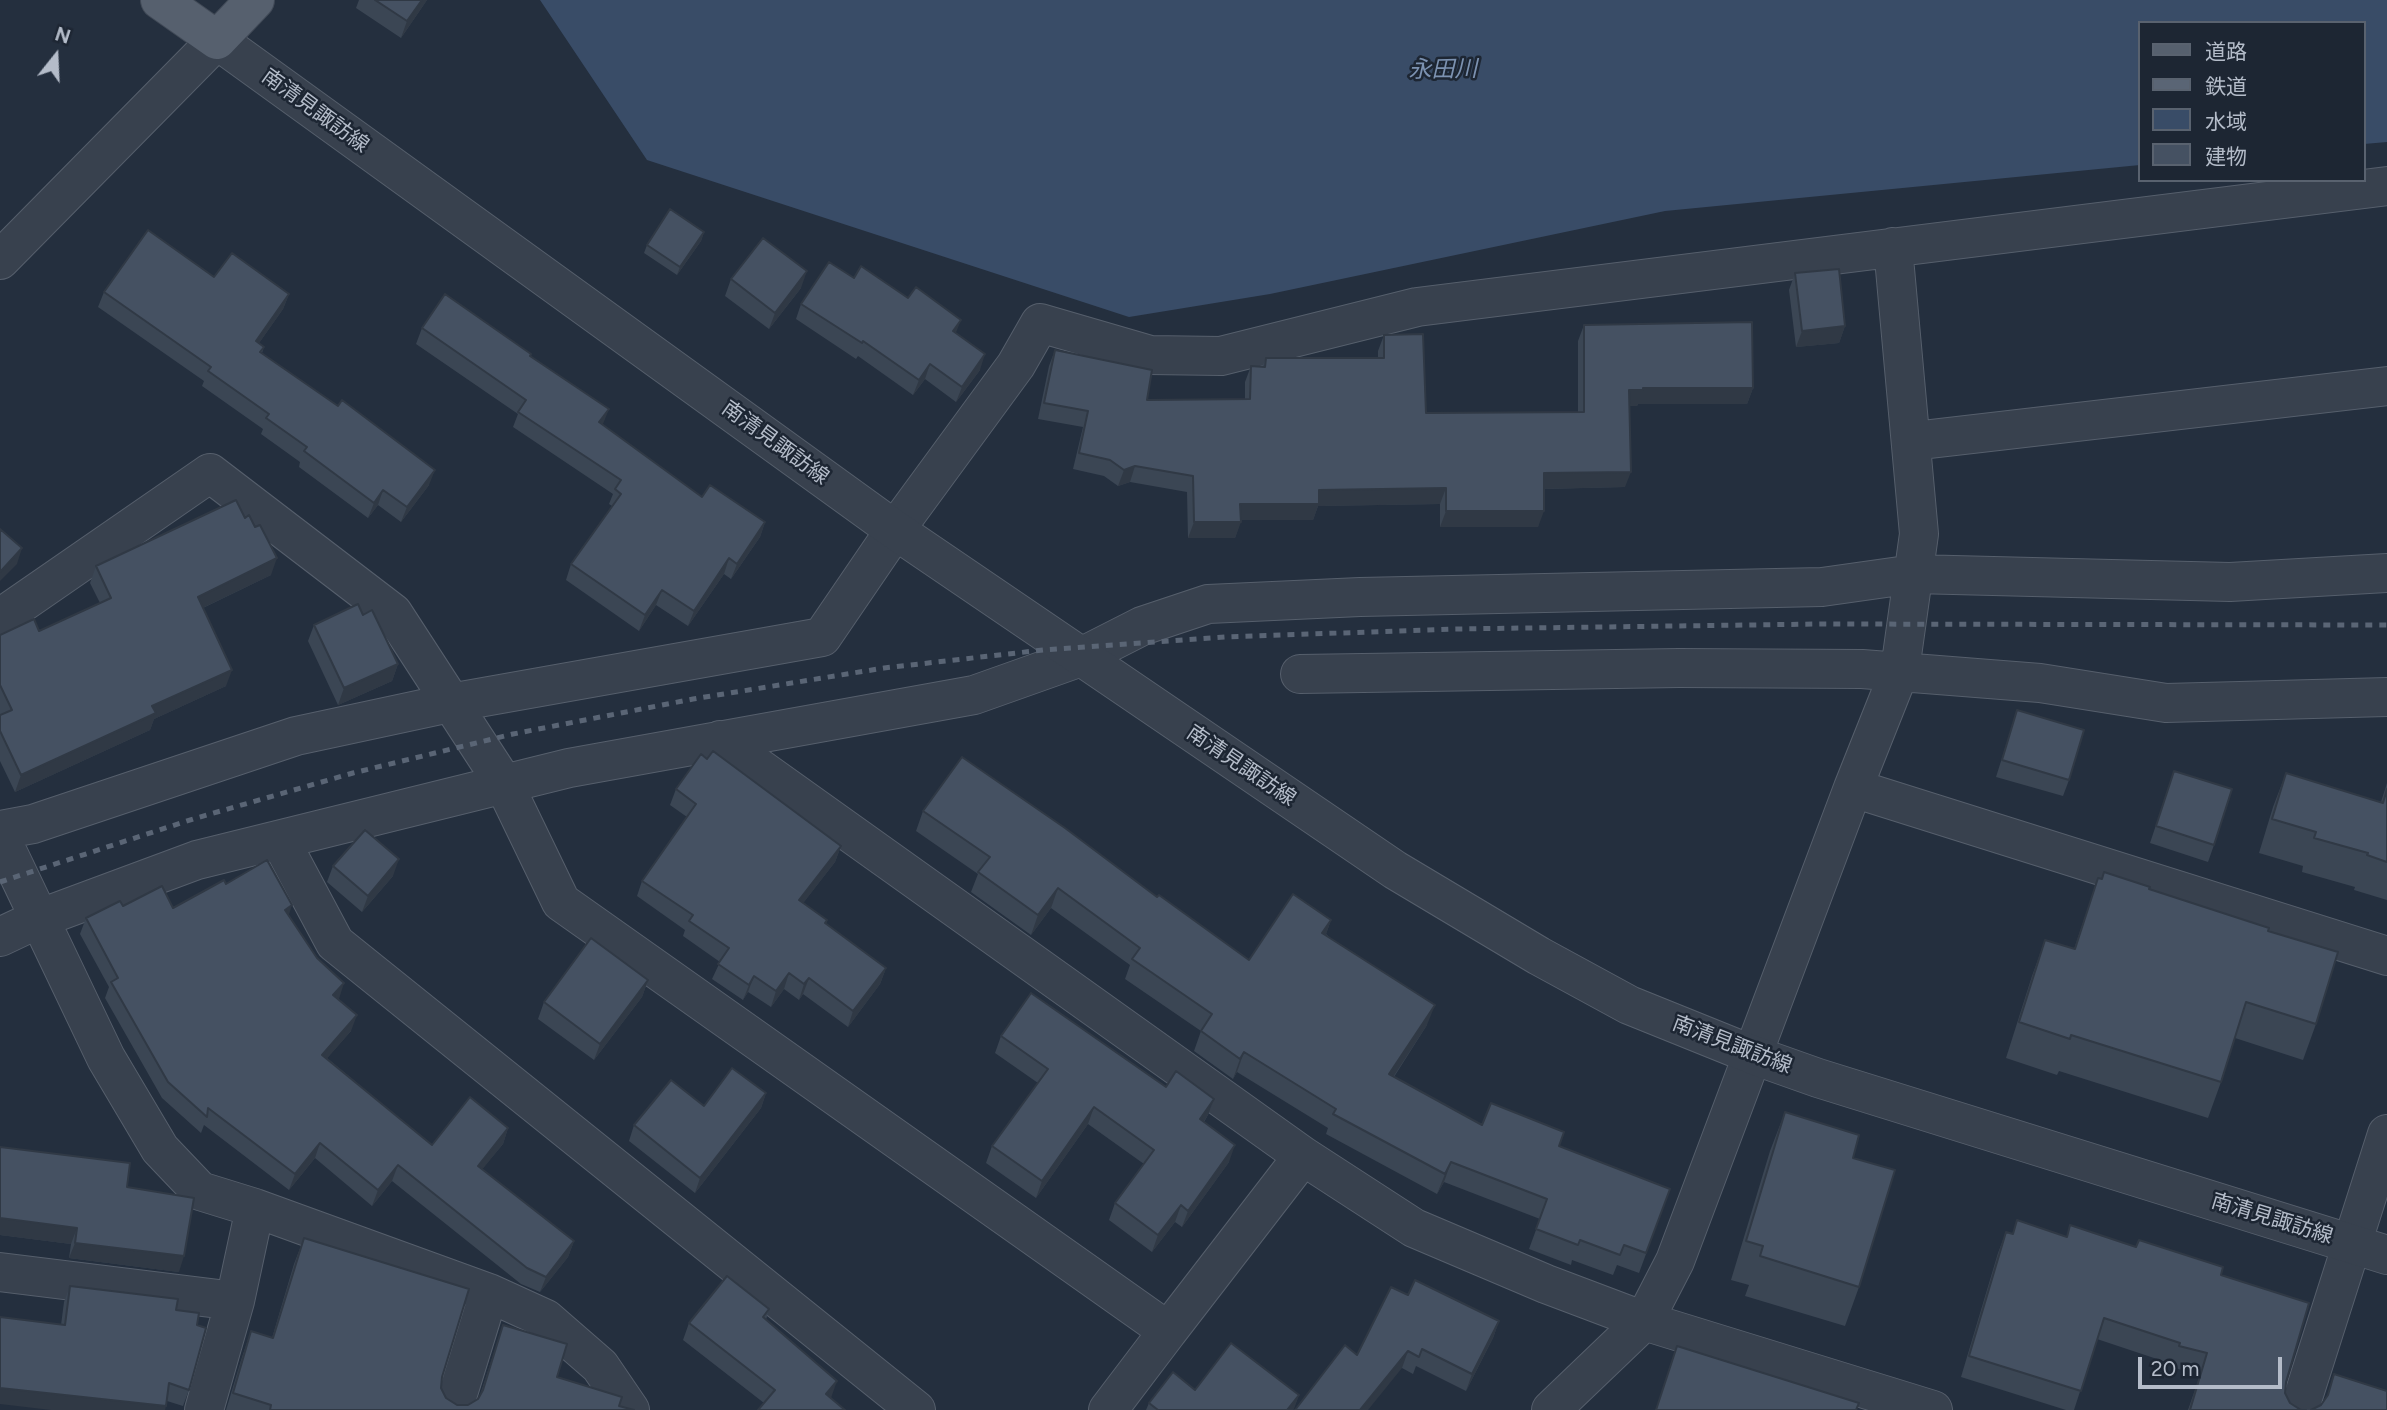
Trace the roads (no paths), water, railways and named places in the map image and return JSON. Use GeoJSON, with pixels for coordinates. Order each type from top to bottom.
{"type":"FeatureCollection","features":[{"type":"Feature","properties":{"kind":"main road"},"geometry":{"type":"LineString","coordinates":[[160,0],[217,40],[255,0]]}},
{"type":"Feature","properties":{"kind":"street"},"geometry":{"type":"LineString","coordinates":[[0,261],[217,40]]}},
{"type":"Feature","properties":{"kind":"street","name":"南清見諏訪線"},"geometry":{"type":"LineString","coordinates":[[217,40],[895,530],[1395,870],[1539,956],[1629,1005],[1753,1055],[1818,1078],[2369,1250]]}},
{"type":"Feature","properties":{"kind":"street"},"geometry":{"type":"LineString","coordinates":[[0,830],[33,824],[296,736],[450,703],[822,637],[895,530],[1016,365],[1040,323],[1150,355],[1222,356],[1417,307],[2387,186]]}},
{"type":"Feature","properties":{"kind":"street"},"geometry":{"type":"LineString","coordinates":[[1551,1410],[1644,1321],[1675,1261],[1899,670],[1919,534],[1894,247]]}},
{"type":"Feature","properties":{"kind":"street"},"geometry":{"type":"LineString","coordinates":[[1913,441],[2387,386]]}},
{"type":"Feature","properties":{"kind":"street"},"geometry":{"type":"LineString","coordinates":[[0,618],[210,473],[393,613],[504,784],[561,902],[1168,1331]]}},
{"type":"Feature","properties":{"kind":"street"},"geometry":{"type":"LineString","coordinates":[[0,937],[38,919],[197,860],[569,768],[974,695],[1081,657],[1142,626],[1208,604],[1360,597],[1822,587],[1914,574],[2230,582],[2387,573]]}},
{"type":"Feature","properties":{"kind":"street"},"geometry":{"type":"LineString","coordinates":[[1300,674],[1679,668],[1899,670],[2040,683],[2166,703],[2387,697]]}},
{"type":"Feature","properties":{"kind":"street"},"geometry":{"type":"LineString","coordinates":[[720,740],[1303,1156],[1414,1228],[1546,1284],[1644,1321],[1933,1410]]}},
{"type":"Feature","properties":{"kind":"street"},"geometry":{"type":"LineString","coordinates":[[1853,788],[2387,956]]}},
{"type":"Feature","properties":{"kind":"street"},"geometry":{"type":"LineString","coordinates":[[0,835],[106,1058],[160,1149],[200,1191],[489,1293],[546,1320],[600,1366],[630,1410]]}},
{"type":"Feature","properties":{"kind":"street"},"geometry":{"type":"LineString","coordinates":[[280,840],[335,943],[916,1410]]}},
{"type":"Feature","properties":{"kind":"street"},"geometry":{"type":"LineString","coordinates":[[2299,1410],[2369,1250],[2387,1134]]}},
{"type":"Feature","properties":{"kind":"street"},"geometry":{"type":"LineString","coordinates":[[1108,1410],[1303,1156]]}},
{"type":"Feature","properties":{"kind":"street"},"geometry":{"type":"LineString","coordinates":[[204,1410],[235,1301],[256,1209]]}},
{"type":"Feature","properties":{"kind":"street"},"geometry":{"type":"LineString","coordinates":[[0,1272],[235,1301]]}},
{"type":"Feature","properties":{"kind":"street"},"geometry":{"type":"LineString","coordinates":[[453,1410],[489,1293]]}},
{"type":"Feature","properties":{"kind":"water","name":"永田川"},"geometry":{"type":"Polygon","coordinates":[[[540,0],[2387,0],[2387,142],[2366,144],[2366,21],[2138,21],[2138,165],[1665,211],[1270,294],[1129,317],[647,160],[540,0]]]}},
{"type":"Feature","properties":{"kind":"railway"},"geometry":{"type":"LineString","coordinates":[[0,882],[193,819],[353,773],[513,734],[693,699],[884,668],[1043,650],[1226,637],[1454,629],[1821,624],[2387,625]]}}]}
